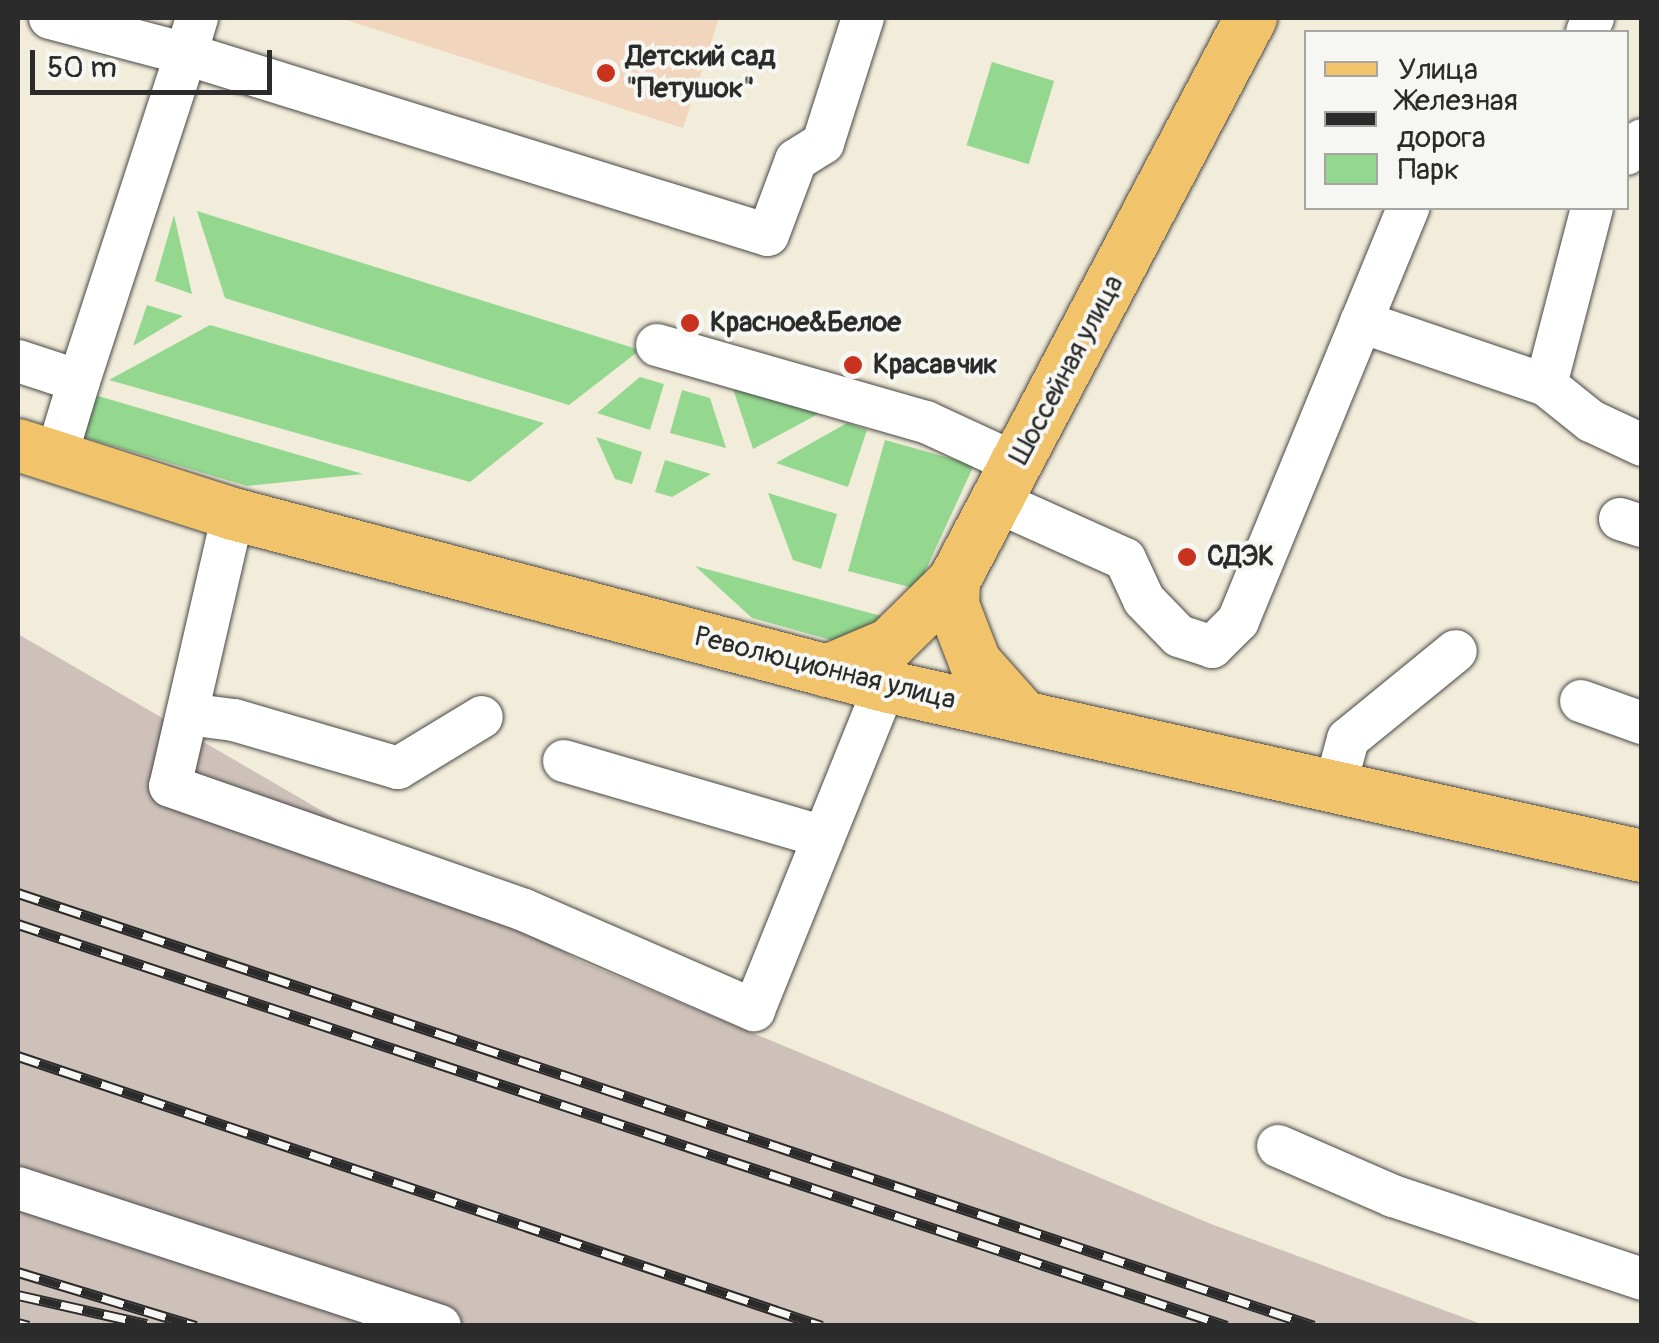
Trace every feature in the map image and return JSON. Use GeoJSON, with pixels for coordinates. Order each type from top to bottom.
{"type":"FeatureCollection","features":[{"type":"Feature","properties":{"kind":"main road","name":"Шоссейная улица"},"geometry":{"type":"LineString","coordinates":[[827,671],[890,644],[954,582],[1251,18]]}},
{"type":"Feature","properties":{"kind":"main road","name":"Революционная улица"},"geometry":{"type":"LineString","coordinates":[[37,451],[233,514],[884,686],[1336,783],[1642,856]]}},
{"type":"Feature","properties":{"kind":"main road"},"geometry":{"type":"LineString","coordinates":[[954,582],[953,604],[969,650],[1024,717]]}},
{"type":"Feature","properties":{"kind":"street"},"geometry":{"type":"LineString","coordinates":[[50,18],[192,36],[768,235],[796,160],[822,143],[863,18]]}},
{"type":"Feature","properties":{"kind":"street"},"geometry":{"type":"LineString","coordinates":[[37,451],[79,381],[192,36]]}},
{"type":"Feature","properties":{"kind":"street"},"geometry":{"type":"LineString","coordinates":[[656,344],[926,422],[1008,483],[1125,559],[1144,600],[1179,636],[1212,648],[1238,621],[1407,210]]}},
{"type":"Feature","properties":{"kind":"street"},"geometry":{"type":"LineString","coordinates":[[1546,385],[1591,210]]}},
{"type":"Feature","properties":{"kind":"street"},"geometry":{"type":"LineString","coordinates":[[1361,322],[1546,385],[1591,421],[1642,444]]}},
{"type":"Feature","properties":{"kind":"street"},"geometry":{"type":"LineString","coordinates":[[18,362],[79,381]]}},
{"type":"Feature","properties":{"kind":"street"},"geometry":{"type":"LineString","coordinates":[[233,514],[170,786],[524,910],[754,1010],[884,686]]}},
{"type":"Feature","properties":{"kind":"street"},"geometry":{"type":"LineString","coordinates":[[1336,783],[1348,738],[1456,651]]}},
{"type":"Feature","properties":{"kind":"street"},"geometry":{"type":"LineString","coordinates":[[1581,701],[1642,723]]}},
{"type":"Feature","properties":{"kind":"street"},"geometry":{"type":"LineString","coordinates":[[186,714],[234,720],[398,768],[482,718]]}},
{"type":"Feature","properties":{"kind":"street"},"geometry":{"type":"LineString","coordinates":[[564,761],[821,836]]}},
{"type":"Feature","properties":{"kind":"street"},"geometry":{"type":"LineString","coordinates":[[1278,1146],[1538,1249],[1642,1279]]}},
{"type":"Feature","properties":{"kind":"street"},"geometry":{"type":"LineString","coordinates":[[18,1188],[440,1326]]}},
{"type":"Feature","properties":{"kind":"shaded area","name":"Детский сад \"Петушок\""},"geometry":{"type":"Polygon","coordinates":[[[340,18],[719,18],[683,128],[340,18]]]}},
{"type":"Feature","properties":{"kind":"shaded area"},"geometry":{"type":"Polygon","coordinates":[[[18,634],[580,961],[1211,1224],[1484,1325],[18,1325],[18,634]]]}},
{"type":"Feature","properties":{"kind":"green space"},"geometry":{"type":"Polygon","coordinates":[[[992,62],[1054,81],[1029,164],[967,145],[992,62]]]}},
{"type":"Feature","properties":{"kind":"green space"},"geometry":{"type":"Polygon","coordinates":[[[197,211],[640,350],[569,405],[225,298],[197,211]]]}},
{"type":"Feature","properties":{"kind":"green space"},"geometry":{"type":"Polygon","coordinates":[[[174,215],[192,294],[155,281],[174,215]]]}},
{"type":"Feature","properties":{"kind":"green space"},"geometry":{"type":"Polygon","coordinates":[[[147,305],[183,316],[133,346],[147,305]]]}},
{"type":"Feature","properties":{"kind":"green space"},"geometry":{"type":"Polygon","coordinates":[[[210,325],[544,423],[470,482],[109,380],[210,325]]]}},
{"type":"Feature","properties":{"kind":"green space"},"geometry":{"type":"Polygon","coordinates":[[[640,377],[664,384],[650,430],[597,413],[640,377]]]}},
{"type":"Feature","properties":{"kind":"green space"},"geometry":{"type":"Polygon","coordinates":[[[732,386],[820,413],[753,449],[732,386]]]}},
{"type":"Feature","properties":{"kind":"green space"},"geometry":{"type":"Polygon","coordinates":[[[682,390],[710,398],[726,448],[670,433],[682,390]]]}},
{"type":"Feature","properties":{"kind":"green space"},"geometry":{"type":"Polygon","coordinates":[[[95,395],[363,474],[247,486],[83,437],[95,395]]]}},
{"type":"Feature","properties":{"kind":"green space"},"geometry":{"type":"Polygon","coordinates":[[[847,423],[867,430],[848,487],[776,463],[847,423]]]}},
{"type":"Feature","properties":{"kind":"green space"},"geometry":{"type":"Polygon","coordinates":[[[596,437],[642,452],[632,484],[615,479],[596,437]]]}},
{"type":"Feature","properties":{"kind":"green space"},"geometry":{"type":"Polygon","coordinates":[[[885,440],[974,465],[917,589],[848,571],[885,440]]]}},
{"type":"Feature","properties":{"kind":"green space"},"geometry":{"type":"Polygon","coordinates":[[[665,460],[711,474],[672,497],[655,492],[665,460]]]}},
{"type":"Feature","properties":{"kind":"green space"},"geometry":{"type":"Polygon","coordinates":[[[768,493],[837,514],[821,569],[793,560],[768,493]]]}},
{"type":"Feature","properties":{"kind":"green space"},"geometry":{"type":"Polygon","coordinates":[[[695,566],[889,618],[834,641],[752,618],[695,566]]]}},
{"type":"Feature","properties":{"kind":"railway"},"geometry":{"type":"LineString","coordinates":[[18,893],[1314,1326]]}},
{"type":"Feature","properties":{"kind":"railway"},"geometry":{"type":"LineString","coordinates":[[18,924],[1227,1326]]}},
{"type":"Feature","properties":{"kind":"railway"},"geometry":{"type":"LineString","coordinates":[[18,1056],[822,1326]]}},
{"type":"Feature","properties":{"kind":"railway"},"geometry":{"type":"LineString","coordinates":[[18,1272],[196,1326]]}},
{"type":"Feature","properties":{"kind":"railway"},"geometry":{"type":"LineString","coordinates":[[18,1295],[147,1324]]}},
{"type":"Feature","properties":{"kind":"railway"},"geometry":{"type":"LineString","coordinates":[[18,1323],[29,1326]]}},
{"type":"Feature","properties":{"kind":"place","name":"Детский сад \"Петушок\""},"geometry":{"type":"Point","coordinates":[606,73]}},
{"type":"Feature","properties":{"kind":"place","name":"Красное&Белое"},"geometry":{"type":"Point","coordinates":[690,323]}},
{"type":"Feature","properties":{"kind":"place","name":"Красавчик"},"geometry":{"type":"Point","coordinates":[853,365]}},
{"type":"Feature","properties":{"kind":"place","name":"СДЭК"},"geometry":{"type":"Point","coordinates":[1187,557]}}]}
